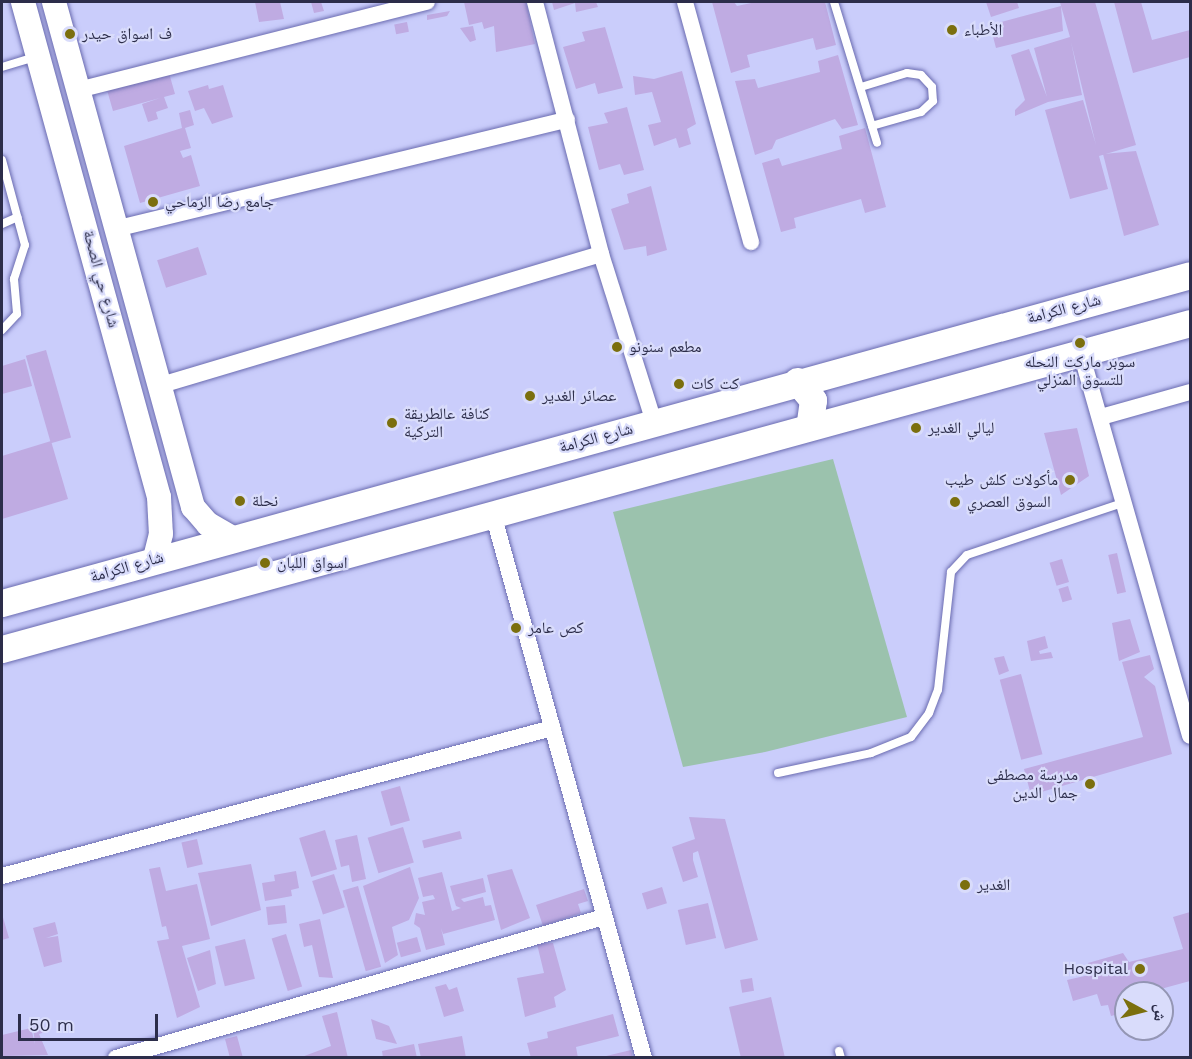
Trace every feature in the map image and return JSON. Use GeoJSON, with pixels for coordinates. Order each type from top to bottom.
{"type":"FeatureCollection","features":[{"type":"Feature","properties":{"kind":"main road","name":"شارع حي الصحة"},"geometry":{"type":"LineString","coordinates":[[55,4],[193,507],[208,524],[232,538]]}},
{"type":"Feature","properties":{"kind":"main road"},"geometry":{"type":"LineString","coordinates":[[25,10],[39,26],[46,25],[55,15],[55,4]]}},
{"type":"Feature","properties":{"kind":"main road","name":"شارع حي الصحة"},"geometry":{"type":"LineString","coordinates":[[25,10],[159,497],[161,534],[155,558]]}},
{"type":"Feature","properties":{"kind":"main road"},"geometry":{"type":"LineString","coordinates":[[38,56],[49,41],[67,46]]}},
{"type":"Feature","properties":{"kind":"main road","name":"شارع الكرامة"},"geometry":{"type":"LineString","coordinates":[[2,603],[155,558],[1191,275]]}},
{"type":"Feature","properties":{"kind":"main road"},"geometry":{"type":"LineString","coordinates":[[2,649],[1191,322]]}},
{"type":"Feature","properties":{"kind":"main road"},"geometry":{"type":"LineString","coordinates":[[797,381],[813,400],[809,427]]}},
{"type":"Feature","properties":{"kind":"street"},"geometry":{"type":"LineString","coordinates":[[78,90],[427,2]]}},
{"type":"Feature","properties":{"kind":"street"},"geometry":{"type":"LineString","coordinates":[[535,2],[601,254],[654,422]]}},
{"type":"Feature","properties":{"kind":"street"},"geometry":{"type":"LineString","coordinates":[[685,2],[751,242]]}},
{"type":"Feature","properties":{"kind":"street"},"geometry":{"type":"LineString","coordinates":[[115,228],[567,120]]}},
{"type":"Feature","properties":{"kind":"street"},"geometry":{"type":"LineString","coordinates":[[158,386],[601,254]]}},
{"type":"Feature","properties":{"kind":"street"},"geometry":{"type":"LineString","coordinates":[[1081,353],[1191,736]]}},
{"type":"Feature","properties":{"kind":"street"},"geometry":{"type":"LineString","coordinates":[[1101,417],[1191,392]]}},
{"type":"Feature","properties":{"kind":"street"},"geometry":{"type":"LineString","coordinates":[[493,514],[644,1058]]}},
{"type":"Feature","properties":{"kind":"street"},"geometry":{"type":"LineString","coordinates":[[2,876],[552,729]]}},
{"type":"Feature","properties":{"kind":"street"},"geometry":{"type":"LineString","coordinates":[[116,1058],[604,917]]}},
{"type":"Feature","properties":{"kind":"lane"},"geometry":{"type":"LineString","coordinates":[[834,2],[877,143]]}},
{"type":"Feature","properties":{"kind":"lane"},"geometry":{"type":"LineString","coordinates":[[2,67],[38,56]]}},
{"type":"Feature","properties":{"kind":"lane"},"geometry":{"type":"LineString","coordinates":[[861,87],[907,73],[921,75],[932,87],[933,101],[921,112],[872,126]]}},
{"type":"Feature","properties":{"kind":"lane"},"geometry":{"type":"LineString","coordinates":[[2,160],[25,245],[14,279],[19,306],[14,321],[2,330]]}},
{"type":"Feature","properties":{"kind":"lane"},"geometry":{"type":"LineString","coordinates":[[2,224],[18,217]]}},
{"type":"Feature","properties":{"kind":"lane"},"geometry":{"type":"LineString","coordinates":[[778,773],[871,753],[911,737],[930,713],[938,690],[951,572],[967,555],[1125,502]]}},
{"type":"Feature","properties":{"kind":"green space"},"geometry":{"type":"Polygon","coordinates":[[[833,459],[907,717],[765,752],[683,767],[613,512],[833,459]]]}},
{"type":"Feature","properties":{"kind":"building"},"geometry":{"type":"Polygon","coordinates":[[[255,2],[280,2],[284,19],[259,22],[255,2]]]}},
{"type":"Feature","properties":{"kind":"building"},"geometry":{"type":"Polygon","coordinates":[[[311,2],[321,2],[324,11],[314,13],[311,2]]]}},
{"type":"Feature","properties":{"kind":"building"},"geometry":{"type":"Polygon","coordinates":[[[464,2],[526,2],[535,44],[496,52],[494,26],[484,29],[482,22],[469,25],[464,2]]]}},
{"type":"Feature","properties":{"kind":"building"},"geometry":{"type":"Polygon","coordinates":[[[552,2],[596,2],[598,7],[576,12],[575,3],[554,10],[552,2]]]}},
{"type":"Feature","properties":{"kind":"building"},"geometry":{"type":"Polygon","coordinates":[[[712,2],[734,2],[737,6],[756,2],[825,2],[836,45],[816,50],[813,38],[747,55],[750,67],[731,73],[712,2]]]}},
{"type":"Feature","properties":{"kind":"building"},"geometry":{"type":"Polygon","coordinates":[[[986,2],[1017,2],[1019,8],[991,17],[986,2]]]}},
{"type":"Feature","properties":{"kind":"building"},"geometry":{"type":"Polygon","coordinates":[[[1060,2],[1095,2],[1136,145],[1099,156],[1108,189],[1070,199],[1045,110],[1083,100],[1096,145],[1071,42],[1082,95],[1048,102],[1015,116],[1015,110],[1025,100],[1011,55],[1029,49],[1047,97],[1034,48],[1070,37],[1060,2]]]}},
{"type":"Feature","properties":{"kind":"building"},"geometry":{"type":"Polygon","coordinates":[[[1114,2],[1141,2],[1152,40],[1190,30],[1190,57],[1133,73],[1114,2]]]}},
{"type":"Feature","properties":{"kind":"building"},"geometry":{"type":"Polygon","coordinates":[[[1061,6],[1063,31],[996,48],[990,25],[1061,6]]]}},
{"type":"Feature","properties":{"kind":"building"},"geometry":{"type":"Polygon","coordinates":[[[450,11],[447,16],[427,20],[427,15],[450,11]]]}},
{"type":"Feature","properties":{"kind":"building"},"geometry":{"type":"Polygon","coordinates":[[[407,22],[409,32],[396,34],[394,24],[407,22]]]}},
{"type":"Feature","properties":{"kind":"building"},"geometry":{"type":"Polygon","coordinates":[[[473,26],[476,40],[470,42],[460,28],[473,26]]]}},
{"type":"Feature","properties":{"kind":"building"},"geometry":{"type":"Polygon","coordinates":[[[605,27],[623,88],[598,94],[595,83],[576,89],[563,47],[585,41],[582,32],[605,27]]]}},
{"type":"Feature","properties":{"kind":"building"},"geometry":{"type":"Polygon","coordinates":[[[838,55],[858,125],[842,129],[835,119],[776,140],[772,149],[755,155],[735,81],[755,79],[758,88],[820,72],[818,61],[838,55]]]}},
{"type":"Feature","properties":{"kind":"building"},"geometry":{"type":"Polygon","coordinates":[[[682,71],[696,124],[687,129],[691,144],[679,148],[676,138],[654,146],[648,125],[661,122],[652,92],[635,95],[633,76],[654,79],[682,71]]]}},
{"type":"Feature","properties":{"kind":"building"},"geometry":{"type":"Polygon","coordinates":[[[169,73],[175,94],[164,97],[168,108],[156,112],[158,119],[148,122],[142,104],[160,98],[113,111],[107,90],[169,73]]]}},
{"type":"Feature","properties":{"kind":"building"},"geometry":{"type":"Polygon","coordinates":[[[208,85],[209,89],[223,85],[233,117],[212,124],[204,108],[195,111],[188,91],[208,85]]]}},
{"type":"Feature","properties":{"kind":"building"},"geometry":{"type":"Polygon","coordinates":[[[627,107],[644,170],[624,175],[620,164],[599,170],[588,127],[608,123],[604,113],[627,107]]]}},
{"type":"Feature","properties":{"kind":"building"},"geometry":{"type":"Polygon","coordinates":[[[190,110],[194,125],[185,128],[191,148],[180,151],[183,158],[191,155],[200,186],[140,203],[124,146],[182,128],[179,113],[190,110]]]}},
{"type":"Feature","properties":{"kind":"building"},"geometry":{"type":"Polygon","coordinates":[[[865,128],[886,207],[865,213],[861,199],[794,218],[796,228],[781,232],[762,163],[779,158],[782,166],[842,149],[839,136],[865,128]]]}},
{"type":"Feature","properties":{"kind":"building"},"geometry":{"type":"Polygon","coordinates":[[[1136,151],[1159,225],[1124,236],[1103,154],[1136,151]]]}},
{"type":"Feature","properties":{"kind":"building"},"geometry":{"type":"Polygon","coordinates":[[[651,186],[667,250],[647,256],[646,246],[624,250],[611,209],[629,203],[627,194],[651,186]]]}},
{"type":"Feature","properties":{"kind":"building"},"geometry":{"type":"Polygon","coordinates":[[[198,247],[207,275],[166,288],[157,260],[198,247]]]}},
{"type":"Feature","properties":{"kind":"building"},"geometry":{"type":"Polygon","coordinates":[[[46,350],[71,437],[51,443],[26,356],[46,350]]]}},
{"type":"Feature","properties":{"kind":"building"},"geometry":{"type":"Polygon","coordinates":[[[25,359],[32,386],[2,394],[2,366],[25,359]]]}},
{"type":"Feature","properties":{"kind":"building"},"geometry":{"type":"Polygon","coordinates":[[[1077,428],[1089,476],[1061,495],[1044,433],[1077,428]]]}},
{"type":"Feature","properties":{"kind":"building"},"geometry":{"type":"Polygon","coordinates":[[[51,441],[68,499],[2,519],[2,456],[51,441]]]}},
{"type":"Feature","properties":{"kind":"building"},"geometry":{"type":"Polygon","coordinates":[[[1117,553],[1126,592],[1117,594],[1108,555],[1117,553]]]}},
{"type":"Feature","properties":{"kind":"building"},"geometry":{"type":"Polygon","coordinates":[[[1062,559],[1069,582],[1057,586],[1050,563],[1062,559]]]}},
{"type":"Feature","properties":{"kind":"building"},"geometry":{"type":"Polygon","coordinates":[[[1068,586],[1072,599],[1063,602],[1058,589],[1068,586]]]}},
{"type":"Feature","properties":{"kind":"building"},"geometry":{"type":"Polygon","coordinates":[[[1130,619],[1140,652],[1119,661],[1112,623],[1130,619]]]}},
{"type":"Feature","properties":{"kind":"building"},"geometry":{"type":"Polygon","coordinates":[[[1045,636],[1048,648],[1039,651],[1040,654],[1051,652],[1053,658],[1031,661],[1027,641],[1045,636]]]}},
{"type":"Feature","properties":{"kind":"building"},"geometry":{"type":"Polygon","coordinates":[[[1150,655],[1154,669],[1144,677],[1155,686],[1172,754],[1031,795],[1024,769],[1143,737],[1122,662],[1150,655]]]}},
{"type":"Feature","properties":{"kind":"building"},"geometry":{"type":"Polygon","coordinates":[[[1004,656],[1009,671],[999,675],[994,658],[1004,656]]]}},
{"type":"Feature","properties":{"kind":"building"},"geometry":{"type":"Polygon","coordinates":[[[1021,674],[1042,754],[1021,760],[1000,680],[1021,674]]]}},
{"type":"Feature","properties":{"kind":"building"},"geometry":{"type":"Polygon","coordinates":[[[400,786],[410,821],[391,826],[381,792],[400,786]]]}},
{"type":"Feature","properties":{"kind":"building"},"geometry":{"type":"Polygon","coordinates":[[[689,817],[725,819],[758,940],[725,949],[698,851],[693,853],[693,860],[698,877],[683,882],[672,847],[695,839],[689,817]]]}},
{"type":"Feature","properties":{"kind":"building"},"geometry":{"type":"Polygon","coordinates":[[[403,827],[414,862],[378,873],[368,838],[403,827]]]}},
{"type":"Feature","properties":{"kind":"building"},"geometry":{"type":"Polygon","coordinates":[[[325,830],[337,869],[311,877],[299,838],[325,830]]]}},
{"type":"Feature","properties":{"kind":"building"},"geometry":{"type":"Polygon","coordinates":[[[460,831],[462,839],[424,848],[422,840],[460,831]]]}},
{"type":"Feature","properties":{"kind":"building"},"geometry":{"type":"Polygon","coordinates":[[[357,835],[366,879],[352,882],[349,865],[341,867],[335,840],[357,835]]]}},
{"type":"Feature","properties":{"kind":"building"},"geometry":{"type":"Polygon","coordinates":[[[197,839],[203,864],[187,868],[181,843],[197,839]]]}},
{"type":"Feature","properties":{"kind":"building"},"geometry":{"type":"Polygon","coordinates":[[[251,864],[261,910],[211,926],[198,873],[251,864]]]}},
{"type":"Feature","properties":{"kind":"building"},"geometry":{"type":"Polygon","coordinates":[[[160,867],[166,891],[197,884],[210,939],[182,946],[200,1007],[177,1018],[157,941],[169,939],[166,926],[162,927],[149,869],[160,867]]]}},
{"type":"Feature","properties":{"kind":"building"},"geometry":{"type":"Polygon","coordinates":[[[410,867],[419,898],[409,920],[392,927],[398,955],[385,963],[363,886],[410,867]]]}},
{"type":"Feature","properties":{"kind":"building"},"geometry":{"type":"Polygon","coordinates":[[[512,869],[530,918],[501,930],[487,875],[512,869]]]}},
{"type":"Feature","properties":{"kind":"building"},"geometry":{"type":"Polygon","coordinates":[[[296,871],[299,888],[291,890],[292,896],[265,901],[262,883],[275,881],[274,875],[296,871]]]}},
{"type":"Feature","properties":{"kind":"building"},"geometry":{"type":"Polygon","coordinates":[[[442,872],[452,911],[461,908],[456,906],[450,886],[483,878],[486,892],[461,899],[464,902],[483,897],[485,906],[491,905],[495,920],[443,934],[441,928],[445,945],[426,950],[420,928],[414,924],[416,913],[425,915],[422,902],[435,899],[433,895],[423,897],[418,878],[442,872]]]}},
{"type":"Feature","properties":{"kind":"building"},"geometry":{"type":"Polygon","coordinates":[[[334,874],[345,907],[323,914],[312,881],[334,874]]]}},
{"type":"Feature","properties":{"kind":"building"},"geometry":{"type":"Polygon","coordinates":[[[358,886],[381,967],[366,971],[343,890],[358,886]]]}},
{"type":"Feature","properties":{"kind":"building"},"geometry":{"type":"Polygon","coordinates":[[[662,887],[667,903],[647,909],[642,893],[662,887]]]}},
{"type":"Feature","properties":{"kind":"building"},"geometry":{"type":"Polygon","coordinates":[[[584,889],[588,901],[578,904],[581,913],[543,926],[536,905],[584,889]]]}},
{"type":"Feature","properties":{"kind":"building"},"geometry":{"type":"Polygon","coordinates":[[[708,903],[716,938],[686,945],[678,910],[708,903]]]}},
{"type":"Feature","properties":{"kind":"building"},"geometry":{"type":"Polygon","coordinates":[[[285,905],[287,923],[268,925],[266,907],[285,905]]]}},
{"type":"Feature","properties":{"kind":"building","name":"Hospital"},"geometry":{"type":"Polygon","coordinates":[[[1190,912],[1190,981],[1174,985],[1174,981],[1114,981],[1114,1015],[1111,1016],[1108,1005],[1101,1006],[1097,994],[1073,1001],[1067,980],[1089,975],[1088,963],[1123,953],[1129,962],[1183,949],[1173,917],[1190,912]]]}},
{"type":"Feature","properties":{"kind":"building"},"geometry":{"type":"Polygon","coordinates":[[[2,914],[9,938],[2,940],[2,914]]]}},
{"type":"Feature","properties":{"kind":"building"},"geometry":{"type":"Polygon","coordinates":[[[320,919],[333,978],[319,977],[312,945],[304,947],[299,924],[320,919]]]}},
{"type":"Feature","properties":{"kind":"building"},"geometry":{"type":"Polygon","coordinates":[[[55,922],[58,934],[46,938],[58,936],[62,962],[44,967],[33,928],[55,922]]]}},
{"type":"Feature","properties":{"kind":"building"},"geometry":{"type":"Polygon","coordinates":[[[286,934],[302,987],[288,991],[272,938],[286,934]]]}},
{"type":"Feature","properties":{"kind":"building"},"geometry":{"type":"Polygon","coordinates":[[[417,937],[421,951],[401,957],[397,943],[417,937]]]}},
{"type":"Feature","properties":{"kind":"building"},"geometry":{"type":"Polygon","coordinates":[[[245,939],[255,979],[225,986],[215,946],[245,939]]]}},
{"type":"Feature","properties":{"kind":"building"},"geometry":{"type":"Polygon","coordinates":[[[553,943],[566,990],[554,997],[556,1007],[525,1017],[517,978],[544,973],[537,944],[553,943]]]}},
{"type":"Feature","properties":{"kind":"building"},"geometry":{"type":"Polygon","coordinates":[[[210,950],[216,984],[198,991],[187,958],[210,950]]]}},
{"type":"Feature","properties":{"kind":"building"},"geometry":{"type":"Polygon","coordinates":[[[752,978],[754,991],[742,993],[740,980],[752,978]]]}},
{"type":"Feature","properties":{"kind":"building"},"geometry":{"type":"Polygon","coordinates":[[[446,984],[449,990],[457,987],[464,1011],[444,1017],[435,987],[446,984]]]}},
{"type":"Feature","properties":{"kind":"building"},"geometry":{"type":"Polygon","coordinates":[[[771,997],[785,1058],[741,1058],[729,1007],[771,997]]]}},
{"type":"Feature","properties":{"kind":"building"},"geometry":{"type":"Polygon","coordinates":[[[337,1012],[348,1058],[299,1058],[331,1046],[322,1016],[337,1012]]]}},
{"type":"Feature","properties":{"kind":"building"},"geometry":{"type":"Polygon","coordinates":[[[613,1014],[619,1036],[576,1047],[578,1058],[531,1058],[527,1043],[548,1038],[547,1032],[613,1014]]]}},
{"type":"Feature","properties":{"kind":"building"},"geometry":{"type":"Polygon","coordinates":[[[371,1019],[389,1026],[397,1044],[376,1039],[371,1019]]]}},
{"type":"Feature","properties":{"kind":"building"},"geometry":{"type":"Polygon","coordinates":[[[44,1024],[45,1032],[39,1034],[48,1055],[3,1056],[2,1035],[31,1028],[35,1044],[33,1027],[44,1024]]]}},
{"type":"Feature","properties":{"kind":"building"},"geometry":{"type":"Polygon","coordinates":[[[237,1036],[243,1058],[230,1058],[225,1039],[237,1036]]]}},
{"type":"Feature","properties":{"kind":"building"},"geometry":{"type":"Polygon","coordinates":[[[462,1036],[466,1058],[421,1058],[418,1044],[462,1036]]]}},
{"type":"Feature","properties":{"kind":"building"},"geometry":{"type":"Polygon","coordinates":[[[414,1044],[417,1058],[383,1058],[382,1051],[414,1044]]]}},
{"type":"Feature","properties":{"kind":"building"},"geometry":{"type":"Polygon","coordinates":[[[631,1050],[633,1058],[602,1058],[602,1057],[631,1050]]]}},
{"type":"Feature","properties":{"kind":"place","name":"الأطباء"},"geometry":{"type":"Point","coordinates":[952,30]}},
{"type":"Feature","properties":{"kind":"place","name":"ف اسواق حيدر"},"geometry":{"type":"Point","coordinates":[70,34]}},
{"type":"Feature","properties":{"kind":"place","name":"جامع رضا الرماحي"},"geometry":{"type":"Point","coordinates":[153,202]}},
{"type":"Feature","properties":{"kind":"place","name":"سوبر ماركت النحله للتسوق المنزلي"},"geometry":{"type":"Point","coordinates":[1080,343]}},
{"type":"Feature","properties":{"kind":"place","name":"مطعم سنونو"},"geometry":{"type":"Point","coordinates":[617,347]}},
{"type":"Feature","properties":{"kind":"place","name":"كت كات"},"geometry":{"type":"Point","coordinates":[679,384]}},
{"type":"Feature","properties":{"kind":"place","name":"عصائر الغدير"},"geometry":{"type":"Point","coordinates":[530,396]}},
{"type":"Feature","properties":{"kind":"place","name":"كنافة عالطريقة التركية"},"geometry":{"type":"Point","coordinates":[392,423]}},
{"type":"Feature","properties":{"kind":"place","name":"ليالي الغدير"},"geometry":{"type":"Point","coordinates":[916,428]}},
{"type":"Feature","properties":{"kind":"place","name":"مأكولات كلش طيب"},"geometry":{"type":"Point","coordinates":[1070,480]}},
{"type":"Feature","properties":{"kind":"place","name":"نحلة"},"geometry":{"type":"Point","coordinates":[240,501]}},
{"type":"Feature","properties":{"kind":"place","name":"السوق العصري"},"geometry":{"type":"Point","coordinates":[955,502]}},
{"type":"Feature","properties":{"kind":"place","name":"اسواق اللبان"},"geometry":{"type":"Point","coordinates":[265,563]}},
{"type":"Feature","properties":{"kind":"place","name":"كص عامر"},"geometry":{"type":"Point","coordinates":[516,628]}},
{"type":"Feature","properties":{"kind":"place","name":"مدرسة مصطفى جمال الدين"},"geometry":{"type":"Point","coordinates":[1090,784]}},
{"type":"Feature","properties":{"kind":"place","name":"الغدير"},"geometry":{"type":"Point","coordinates":[965,885]}},
{"type":"Feature","properties":{"kind":"place","name":"Hospital"},"geometry":{"type":"Point","coordinates":[1140,969]}}]}
